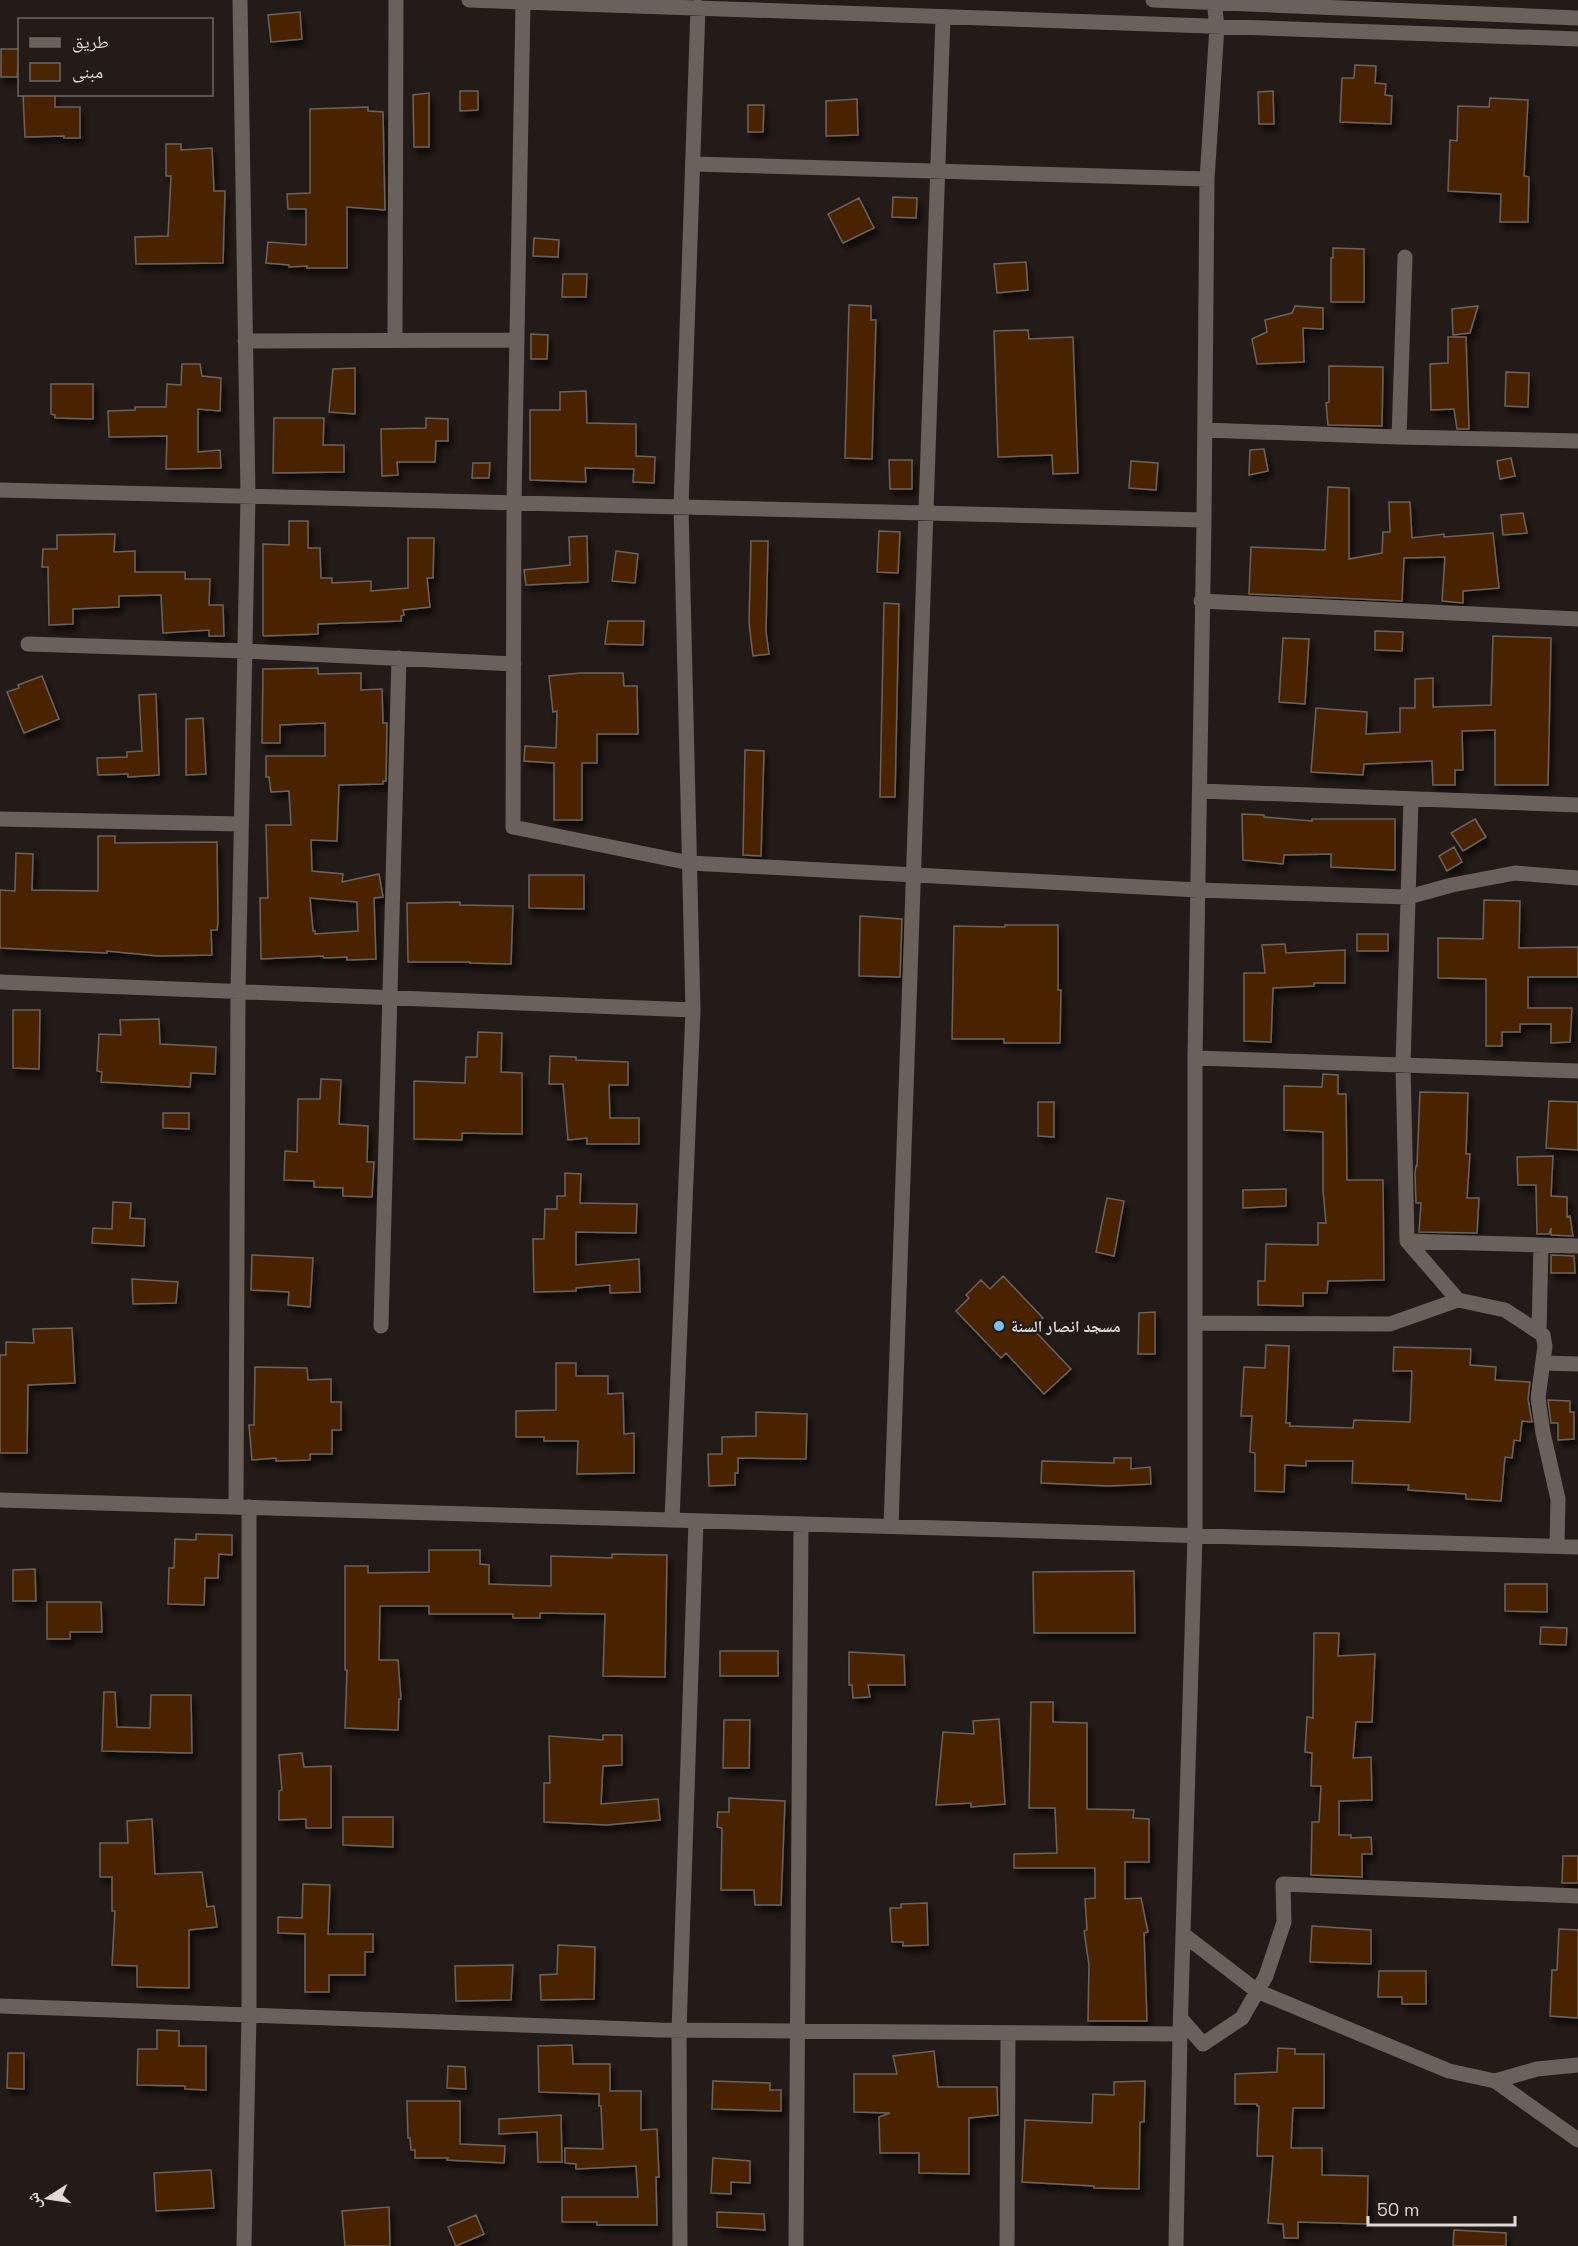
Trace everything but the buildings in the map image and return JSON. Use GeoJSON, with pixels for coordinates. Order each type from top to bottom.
{"type":"FeatureCollection","features":[{"type":"Feature","properties":{"kind":"street"},"geometry":{"type":"LineString","coordinates":[[240,0],[248,496],[238,992],[249,2015],[244,2246]]}},
{"type":"Feature","properties":{"kind":"street"},"geometry":{"type":"LineString","coordinates":[[395,340],[396,0]]}},
{"type":"Feature","properties":{"kind":"street"},"geometry":{"type":"LineString","coordinates":[[468,0],[1578,39]]}},
{"type":"Feature","properties":{"kind":"street"},"geometry":{"type":"LineString","coordinates":[[1153,0],[1578,18]]}},
{"type":"Feature","properties":{"kind":"street"},"geometry":{"type":"LineString","coordinates":[[1176,2246],[1195,1535],[1195,1058],[1207,179],[1217,27],[1214,1]]}},
{"type":"Feature","properties":{"kind":"street"},"geometry":{"type":"LineString","coordinates":[[523,2],[514,503],[513,827],[690,863],[1198,890],[1408,897],[1452,885],[1515,873],[1578,878]]}},
{"type":"Feature","properties":{"kind":"street"},"geometry":{"type":"LineString","coordinates":[[672,1520],[693,1010],[681,507],[698,7]]}},
{"type":"Feature","properties":{"kind":"street"},"geometry":{"type":"LineString","coordinates":[[891,1526],[943,17]]}},
{"type":"Feature","properties":{"kind":"street"},"geometry":{"type":"LineString","coordinates":[[693,164],[1207,179]]}},
{"type":"Feature","properties":{"kind":"street"},"geometry":{"type":"LineString","coordinates":[[1399,437],[1405,257]]}},
{"type":"Feature","properties":{"kind":"street"},"geometry":{"type":"LineString","coordinates":[[245,341],[517,340]]}},
{"type":"Feature","properties":{"kind":"street"},"geometry":{"type":"LineString","coordinates":[[1205,430],[1578,441]]}},
{"type":"Feature","properties":{"kind":"street"},"geometry":{"type":"LineString","coordinates":[[0,490],[1204,520]]}},
{"type":"Feature","properties":{"kind":"street"},"geometry":{"type":"LineString","coordinates":[[1201,601],[1578,619]]}},
{"type":"Feature","properties":{"kind":"street"},"geometry":{"type":"LineString","coordinates":[[28,644],[245,651],[514,664]]}},
{"type":"Feature","properties":{"kind":"street"},"geometry":{"type":"LineString","coordinates":[[381,1326],[399,658]]}},
{"type":"Feature","properties":{"kind":"street"},"geometry":{"type":"LineString","coordinates":[[1200,791],[1578,805]]}},
{"type":"Feature","properties":{"kind":"street"},"geometry":{"type":"LineString","coordinates":[[1411,799],[1402,1065],[1407,1241],[1458,1300]]}},
{"type":"Feature","properties":{"kind":"street"},"geometry":{"type":"LineString","coordinates":[[0,819],[241,824]]}},
{"type":"Feature","properties":{"kind":"street"},"geometry":{"type":"LineString","coordinates":[[0,982],[693,1010]]}},
{"type":"Feature","properties":{"kind":"street"},"geometry":{"type":"LineString","coordinates":[[1195,1058],[1578,1071]]}},
{"type":"Feature","properties":{"kind":"street"},"geometry":{"type":"LineString","coordinates":[[1407,1241],[1578,1246]]}},
{"type":"Feature","properties":{"kind":"street"},"geometry":{"type":"LineString","coordinates":[[1539,1332],[1541,1245]]}},
{"type":"Feature","properties":{"kind":"street"},"geometry":{"type":"LineString","coordinates":[[1195,1323],[1390,1324],[1458,1300],[1505,1310],[1543,1335],[1545,1346],[1538,1398],[1543,1433],[1558,1499],[1557,1546]]}},
{"type":"Feature","properties":{"kind":"street"},"geometry":{"type":"LineString","coordinates":[[1543,1363],[1578,1364]]}},
{"type":"Feature","properties":{"kind":"street"},"geometry":{"type":"LineString","coordinates":[[0,1500],[1578,1547]]}},
{"type":"Feature","properties":{"kind":"street"},"geometry":{"type":"LineString","coordinates":[[680,2246],[679,2031],[696,1521]]}},
{"type":"Feature","properties":{"kind":"street"},"geometry":{"type":"LineString","coordinates":[[796,2246],[801,1524]]}},
{"type":"Feature","properties":{"kind":"street"},"geometry":{"type":"LineString","coordinates":[[0,2006],[679,2031],[1008,2033],[1181,2027],[1203,2044],[1242,2018],[1266,1976],[1284,1922],[1283,1884],[1578,1896]]}},
{"type":"Feature","properties":{"kind":"street"},"geometry":{"type":"LineString","coordinates":[[1184,1935],[1257,1991],[1449,2071],[1495,2081],[1578,2140]]}},
{"type":"Feature","properties":{"kind":"street"},"geometry":{"type":"LineString","coordinates":[[1007,2246],[1008,2033]]}},
{"type":"Feature","properties":{"kind":"street"},"geometry":{"type":"LineString","coordinates":[[1495,2081],[1537,2069],[1578,2065]]}},
{"type":"Feature","properties":{"kind":"place","name":"مسجد انصار السنة"},"geometry":{"type":"Point","coordinates":[999,1326]}}]}
